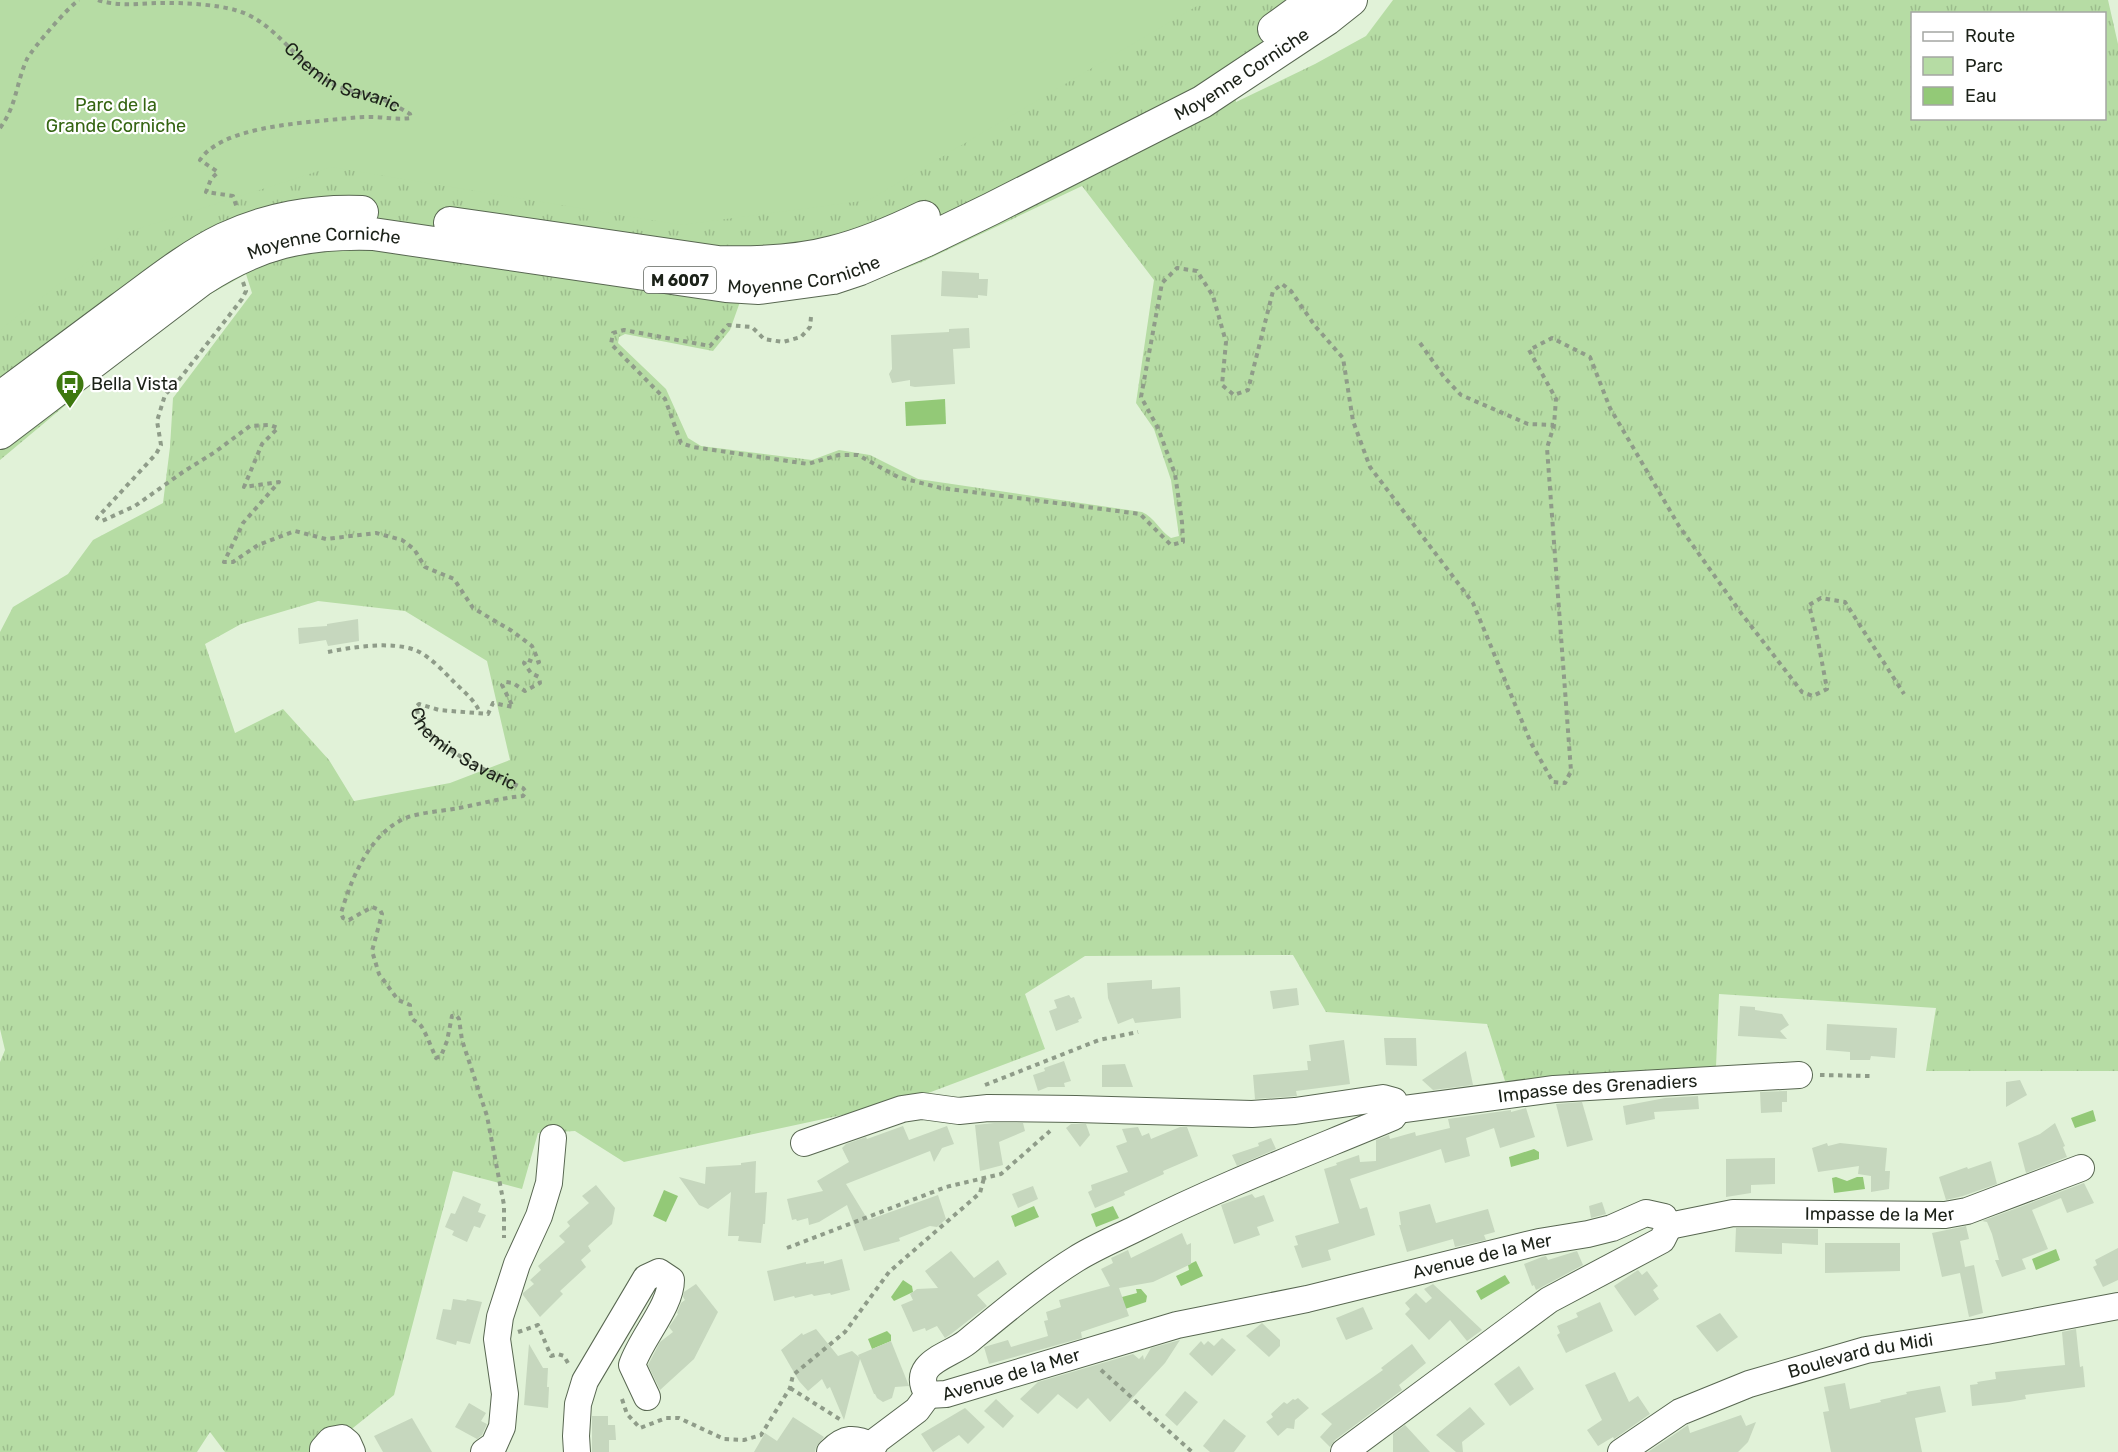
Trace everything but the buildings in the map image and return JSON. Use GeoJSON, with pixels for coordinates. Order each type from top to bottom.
{"type":"FeatureCollection","features":[{"type":"Feature","properties":{"kind":"main road","name":"Moyenne Corniche"},"geometry":{"type":"LineString","coordinates":[[0,399],[185,262],[224,239],[255,226],[285,219],[345,211],[382,213],[718,262],[758,263],[832,253],[896,231],[1064,151],[1162,100],[1191,84],[1314,0]]}},
{"type":"Feature","properties":{"kind":"main road","name":"Moyenne Corniche"},"geometry":{"type":"LineString","coordinates":[[0,433],[201,280],[227,263],[260,248],[293,240],[321,235],[373,234],[726,286],[759,288],[832,278],[860,269],[991,209],[1202,102],[1327,19],[1351,0]]}},
{"type":"Feature","properties":{"kind":"street","name":"Impasse des Grenadiers"},"geometry":{"type":"LineString","coordinates":[[1397,1110],[1554,1089],[1799,1075]]}},
{"type":"Feature","properties":{"kind":"street"},"geometry":{"type":"LineString","coordinates":[[804,1143],[902,1109],[922,1106],[959,1111],[988,1108],[1252,1114],[1295,1111],[1383,1098],[1394,1101],[1397,1110]]}},
{"type":"Feature","properties":{"kind":"street","name":"Avenue de la Mer"},"geometry":{"type":"LineString","coordinates":[[1397,1110],[1393,1117],[1178,1207],[1076,1259],[1000,1315],[963,1346],[928,1365],[923,1375],[922,1385],[928,1395],[946,1394],[1177,1325],[1307,1299],[1539,1242],[1588,1234],[1612,1228],[1646,1213],[1664,1217],[1669,1226]]}},
{"type":"Feature","properties":{"kind":"street"},"geometry":{"type":"LineString","coordinates":[[492,1450],[502,1426],[505,1394],[497,1340],[500,1317],[517,1264],[539,1216],[549,1184],[553,1138]]}},
{"type":"Feature","properties":{"kind":"street","name":"Impasse de la Mer"},"geometry":{"type":"LineString","coordinates":[[1669,1226],[1733,1213],[1945,1215],[1966,1211],[2081,1168]]}},
{"type":"Feature","properties":{"kind":"street"},"geometry":{"type":"LineString","coordinates":[[1344,1452],[1549,1300],[1662,1240],[1669,1226]]}},
{"type":"Feature","properties":{"kind":"street"},"geometry":{"type":"LineString","coordinates":[[577,1452],[578,1404],[585,1381],[646,1278],[659,1272],[671,1280],[671,1292],[638,1349],[632,1365],[647,1397]]}},
{"type":"Feature","properties":{"kind":"street","name":"Boulevard du Midi"},"geometry":{"type":"LineString","coordinates":[[1621,1452],[1680,1412],[1749,1384],[1866,1350],[1986,1331],[2118,1306]]}},
{"type":"Feature","properties":{"kind":"street"},"geometry":{"type":"LineString","coordinates":[[830,1452],[838,1444],[849,1439],[860,1440],[874,1446],[917,1410],[928,1395]]}},
{"type":"Feature","properties":{"kind":"street"},"geometry":{"type":"LineString","coordinates":[[323,1452],[331,1440],[342,1438],[348,1443],[351,1452]]}},
{"type":"Feature","properties":{"kind":"path"},"geometry":{"type":"LineString","coordinates":[[0,128],[16,100],[27,58],[77,0]]}},
{"type":"Feature","properties":{"kind":"path","name":"Chemin Savaric"},"geometry":{"type":"LineString","coordinates":[[98,0],[110,4],[170,2],[234,9],[271,28],[299,59],[333,84],[381,98],[410,114],[411,118],[398,120],[369,117],[266,126],[223,141],[200,160],[218,172],[211,179],[206,192],[233,196],[239,211]]}},
{"type":"Feature","properties":{"kind":"path"},"geometry":{"type":"LineString","coordinates":[[811,317],[810,327],[801,337],[783,342],[764,339],[752,327],[728,325],[710,346],[624,330],[613,333],[611,344],[666,399],[681,443],[693,447],[808,465],[839,455],[858,455],[898,477],[941,488],[1140,514],[1171,544],[1183,542],[1174,474],[1158,428],[1141,397],[1162,283],[1177,268],[1197,271],[1213,296],[1226,342],[1222,385],[1233,394],[1248,390],[1273,291],[1282,284],[1291,291],[1315,326],[1343,358],[1353,421],[1370,467],[1473,603],[1531,743],[1553,782],[1565,783],[1571,771],[1546,448],[1554,425],[1556,399],[1529,350],[1552,338],[1590,357],[1610,408],[1679,526],[1741,613],[1802,692],[1814,696],[1827,689],[1809,605],[1821,598],[1845,602],[1904,694]]}},
{"type":"Feature","properties":{"kind":"path","name":"Chemin Savaric"},"geometry":{"type":"LineString","coordinates":[[243,282],[246,291],[242,299],[178,381],[165,394],[157,422],[161,445],[156,454],[98,518],[102,521],[135,506],[250,426],[270,425],[278,428],[262,444],[244,487],[279,482],[243,523],[224,562],[233,562],[258,544],[295,531],[326,538],[376,533],[402,540],[414,549],[425,567],[454,579],[473,609],[512,631],[532,646],[539,662],[526,659],[524,663],[531,673],[539,677],[540,683],[525,691],[513,683],[506,682],[502,685],[513,707],[493,703],[488,714],[439,710],[418,704],[417,707],[420,723],[448,749],[490,773],[524,788],[526,792],[523,796],[409,817],[392,826],[374,843],[362,862],[349,887],[341,913],[343,918],[350,920],[372,907],[380,910],[382,914],[372,951],[379,974],[398,1000],[410,1005],[410,1016],[413,1022],[423,1028],[436,1058],[441,1056],[447,1041],[452,1016],[459,1019],[462,1040],[487,1116],[504,1205],[504,1236],[508,1255],[517,1264]]}},
{"type":"Feature","properties":{"kind":"path"},"geometry":{"type":"LineString","coordinates":[[1420,343],[1461,395],[1528,424],[1554,425]]}},
{"type":"Feature","properties":{"kind":"path"},"geometry":{"type":"LineString","coordinates":[[328,652],[355,646],[401,647],[417,651],[441,668],[477,704],[481,714]]}},
{"type":"Feature","properties":{"kind":"path"},"geometry":{"type":"LineString","coordinates":[[979,1087],[1099,1040],[1138,1032]]}},
{"type":"Feature","properties":{"kind":"path"},"geometry":{"type":"LineString","coordinates":[[1799,1075],[1870,1076]]}},
{"type":"Feature","properties":{"kind":"path"},"geometry":{"type":"LineString","coordinates":[[787,1248],[946,1187],[1001,1174],[1076,1109]]}},
{"type":"Feature","properties":{"kind":"path"},"geometry":{"type":"LineString","coordinates":[[849,1426],[790,1388],[793,1375],[845,1332],[889,1272],[980,1193],[984,1178]]}},
{"type":"Feature","properties":{"kind":"path"},"geometry":{"type":"LineString","coordinates":[[1082,1353],[1192,1452]]}},
{"type":"Feature","properties":{"kind":"green space"},"geometry":{"type":"Polygon","coordinates":[[[0,0],[1363,0],[1234,91],[1236,102],[1315,64],[1366,36],[1393,0],[2108,0],[2118,44],[2118,1071],[1926,1071],[1936,1008],[1719,994],[1716,1067],[1505,1081],[1487,1024],[1326,1012],[1293,955],[1085,956],[1025,994],[1045,1049],[907,1101],[624,1162],[575,1131],[538,1133],[522,1189],[453,1171],[394,1395],[323,1452],[225,1452],[210,1432],[197,1452],[0,1452],[0,1062],[5,1050],[0,1029],[0,632],[13,607],[68,574],[93,540],[163,503],[173,398],[252,293],[246,274],[198,301],[134,348],[0,460],[0,0]],[[1082,186],[922,262],[847,291],[741,299],[730,330],[713,351],[625,334],[619,337],[618,343],[666,389],[688,438],[701,446],[812,460],[839,450],[870,455],[918,479],[1142,512],[1171,538],[1179,536],[1171,480],[1154,429],[1136,403],[1154,280],[1082,186]],[[318,601],[241,624],[205,644],[235,733],[283,709],[329,760],[354,801],[450,783],[510,760],[487,661],[405,611],[318,601]]]}},
{"type":"Feature","properties":{"kind":"green space","name":"Parc de la Grande Corniche"},"geometry":{"type":"Polygon","coordinates":[[[0,0],[1207,0],[869,200],[681,225],[331,167],[125,233],[0,330],[0,0]]]}},
{"type":"Feature","properties":{"kind":"water"},"geometry":{"type":"Polygon","coordinates":[[[945,399],[946,424],[906,426],[905,402],[945,399]]]}},
{"type":"Feature","properties":{"kind":"water"},"geometry":{"type":"Polygon","coordinates":[[[2093,1110],[2096,1121],[2075,1128],[2071,1118],[2093,1110]]]}},
{"type":"Feature","properties":{"kind":"water"},"geometry":{"type":"Polygon","coordinates":[[[1534,1149],[1539,1152],[1539,1159],[1511,1167],[1509,1157],[1534,1149]]]}},
{"type":"Feature","properties":{"kind":"water"},"geometry":{"type":"Polygon","coordinates":[[[1863,1177],[1865,1189],[1834,1193],[1832,1178],[1847,1181],[1863,1177]]]}},
{"type":"Feature","properties":{"kind":"water"},"geometry":{"type":"Polygon","coordinates":[[[664,1190],[678,1196],[666,1222],[653,1216],[664,1190]]]}},
{"type":"Feature","properties":{"kind":"water"},"geometry":{"type":"Polygon","coordinates":[[[1034,1206],[1039,1217],[1015,1227],[1011,1216],[1034,1206]]]}},
{"type":"Feature","properties":{"kind":"water"},"geometry":{"type":"Polygon","coordinates":[[[1113,1206],[1119,1218],[1096,1227],[1091,1214],[1113,1206]]]}},
{"type":"Feature","properties":{"kind":"water"},"geometry":{"type":"Polygon","coordinates":[[[2056,1249],[2060,1260],[2036,1270],[2032,1259],[2056,1249]]]}},
{"type":"Feature","properties":{"kind":"water"},"geometry":{"type":"Polygon","coordinates":[[[1196,1261],[1203,1276],[1181,1286],[1176,1276],[1189,1270],[1188,1265],[1196,1261]]]}},
{"type":"Feature","properties":{"kind":"water"},"geometry":{"type":"Polygon","coordinates":[[[1505,1275],[1510,1283],[1481,1300],[1476,1291],[1505,1275]]]}},
{"type":"Feature","properties":{"kind":"water"},"geometry":{"type":"Polygon","coordinates":[[[903,1280],[912,1286],[913,1292],[894,1301],[891,1297],[903,1280]]]}},
{"type":"Feature","properties":{"kind":"water"},"geometry":{"type":"Polygon","coordinates":[[[1136,1289],[1141,1289],[1147,1296],[1146,1302],[1125,1309],[1122,1297],[1137,1293],[1136,1289]]]}},
{"type":"Feature","properties":{"kind":"water"},"geometry":{"type":"Polygon","coordinates":[[[887,1331],[891,1335],[891,1341],[872,1349],[868,1339],[887,1331]]]}},
{"type":"Feature","properties":{"kind":"place","name":"Bella Vista"},"geometry":{"type":"Point","coordinates":[70,410]}}]}
